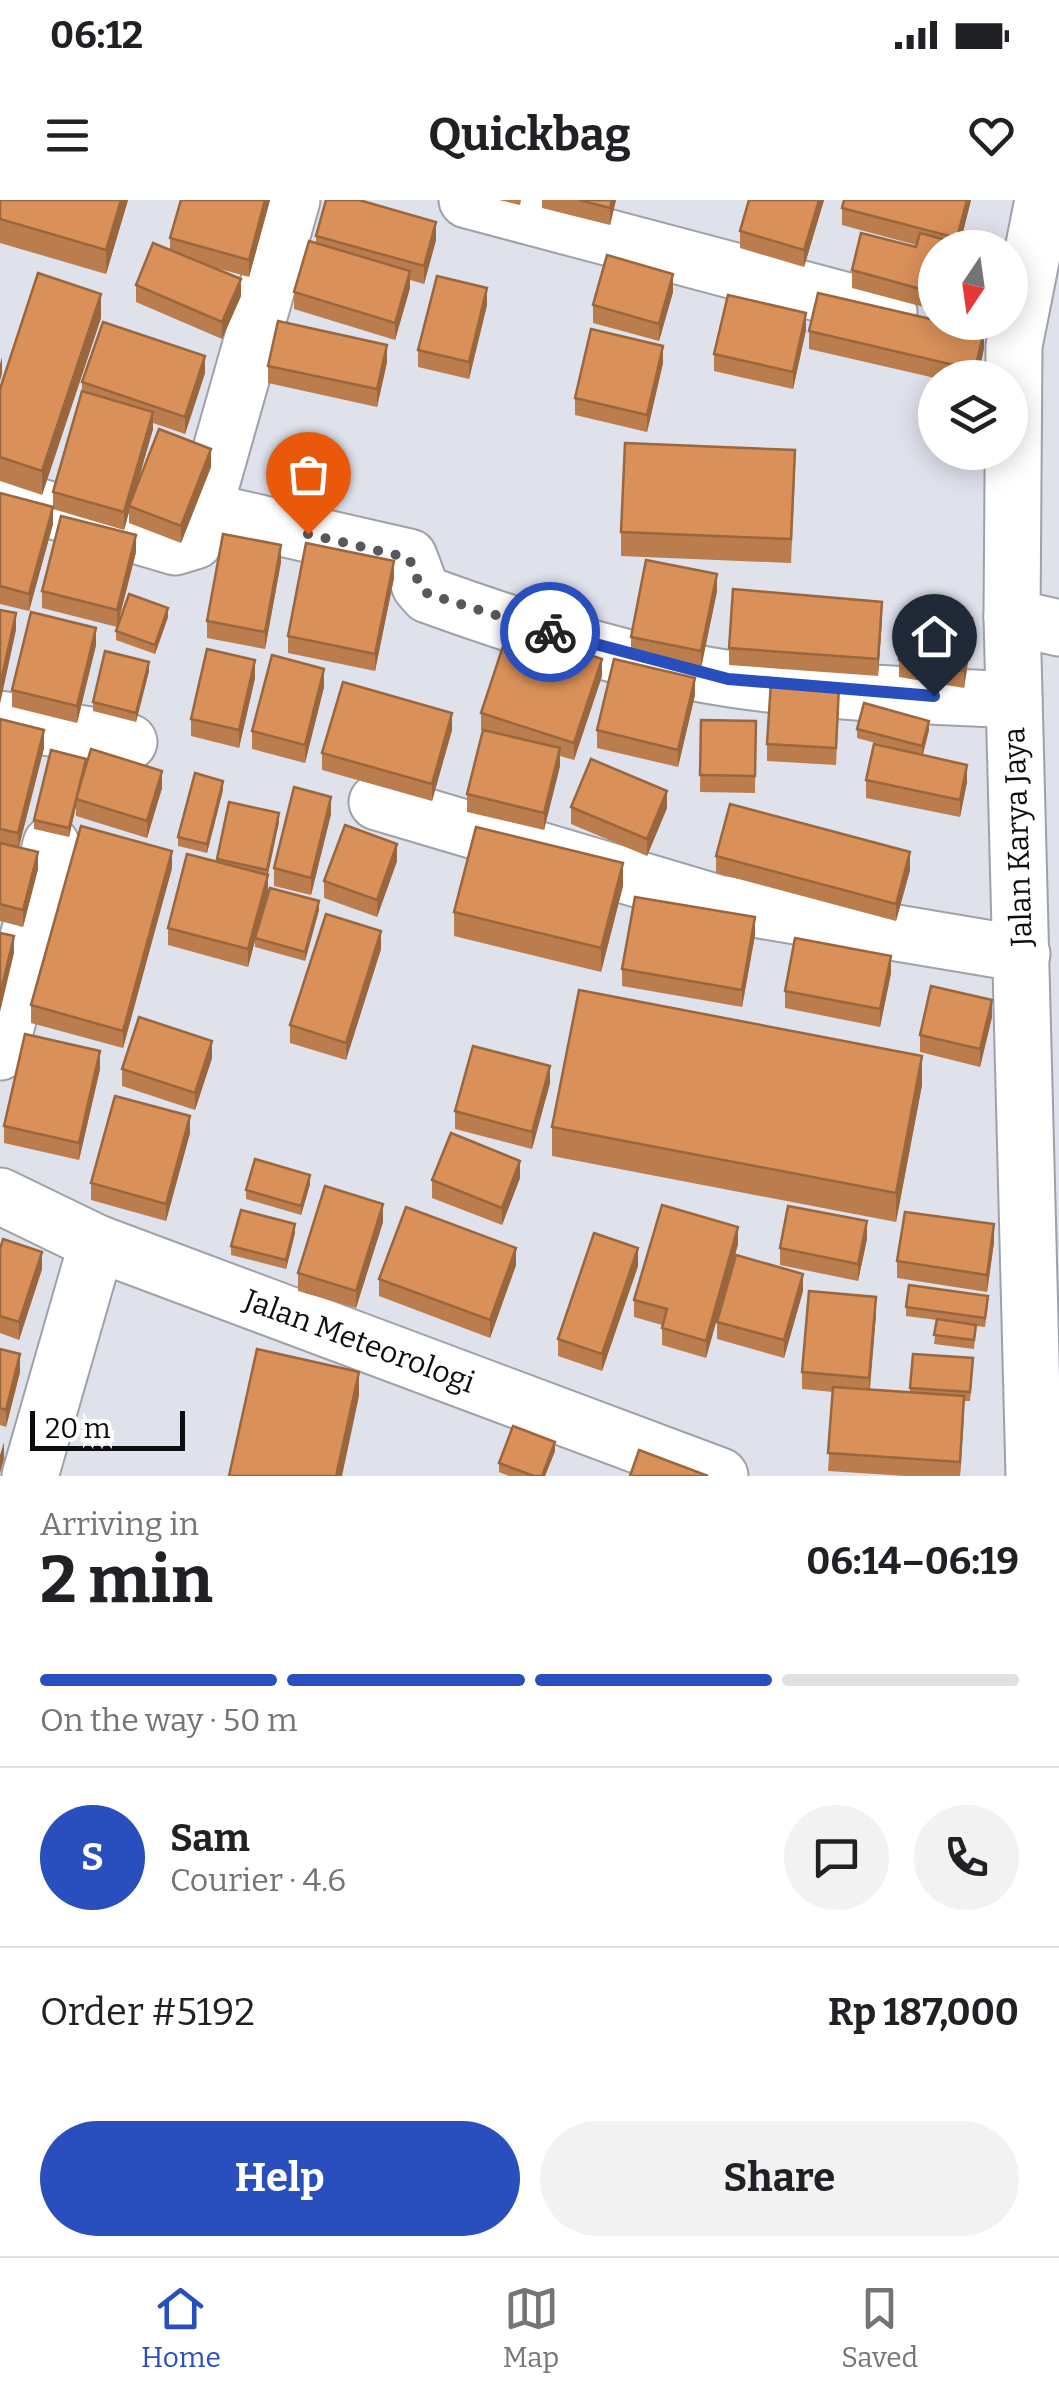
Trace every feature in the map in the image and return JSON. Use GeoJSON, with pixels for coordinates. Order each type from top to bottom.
{"type":"FeatureCollection","features":[{"type":"Feature","properties":{"kind":"street"},"geometry":{"type":"LineString","coordinates":[[0,495],[175,547],[195,541],[292,200]]}},
{"type":"Feature","properties":{"kind":"street"},"geometry":{"type":"LineString","coordinates":[[466,200],[1014,346]]}},
{"type":"Feature","properties":{"kind":"street","name":"Jalan Karya Jaya"},"geometry":{"type":"LineString","coordinates":[[1034,1476],[1014,700],[1036,623],[1014,346],[1043,200]]}},
{"type":"Feature","properties":{"kind":"street"},"geometry":{"type":"LineString","coordinates":[[206,511],[409,558],[420,586],[428,594],[649,662],[728,679],[807,688],[1014,700]]}},
{"type":"Feature","properties":{"kind":"street"},"geometry":{"type":"LineString","coordinates":[[0,719],[129,742]]}},
{"type":"Feature","properties":{"kind":"street"},"geometry":{"type":"LineString","coordinates":[[377,802],[718,903],[1022,954]]}},
{"type":"Feature","properties":{"kind":"street"},"geometry":{"type":"LineString","coordinates":[[0,1052],[51,844]]}},
{"type":"Feature","properties":{"kind":"street","name":"Jalan Meteorologi"},"geometry":{"type":"LineString","coordinates":[[0,1196],[97,1243],[720,1476]]}},
{"type":"Feature","properties":{"kind":"street"},"geometry":{"type":"LineString","coordinates":[[22,1456],[97,1243]]}},
{"type":"Feature","properties":{"kind":"building"},"geometry":{"type":"Polygon","coordinates":[[[0,200],[121,200],[106,250],[0,219],[0,200]]]}},
{"type":"Feature","properties":{"kind":"building"},"geometry":{"type":"Polygon","coordinates":[[[181,200],[265,200],[249,260],[170,238],[181,200]]]}},
{"type":"Feature","properties":{"kind":"building"},"geometry":{"type":"Polygon","coordinates":[[[326,200],[359,200],[436,222],[424,266],[316,236],[326,200]]]}},
{"type":"Feature","properties":{"kind":"building"},"geometry":{"type":"Polygon","coordinates":[[[579,200],[612,200],[610,208],[579,200]]]}},
{"type":"Feature","properties":{"kind":"building"},"geometry":{"type":"Polygon","coordinates":[[[749,200],[819,200],[804,250],[740,231],[749,200]]]}},
{"type":"Feature","properties":{"kind":"building"},"geometry":{"type":"Polygon","coordinates":[[[844,200],[967,200],[959,230],[926,230],[842,208],[844,200]]]}},
{"type":"Feature","properties":{"kind":"building"},"geometry":{"type":"Polygon","coordinates":[[[861,233],[916,247],[918,240],[918,288],[852,270],[861,233]]]}},
{"type":"Feature","properties":{"kind":"building"},"geometry":{"type":"Polygon","coordinates":[[[309,241],[410,271],[395,323],[294,292],[309,241]]]}},
{"type":"Feature","properties":{"kind":"building"},"geometry":{"type":"Polygon","coordinates":[[[153,243],[241,279],[222,322],[136,285],[153,243]]]}},
{"type":"Feature","properties":{"kind":"building"},"geometry":{"type":"Polygon","coordinates":[[[607,255],[673,274],[659,324],[593,305],[607,255]]]}},
{"type":"Feature","properties":{"kind":"building"},"geometry":{"type":"Polygon","coordinates":[[[38,273],[101,294],[42,471],[0,457],[0,389],[38,273]]]}},
{"type":"Feature","properties":{"kind":"building"},"geometry":{"type":"Polygon","coordinates":[[[437,276],[487,288],[469,362],[418,350],[437,276]]]}},
{"type":"Feature","properties":{"kind":"building"},"geometry":{"type":"Polygon","coordinates":[[[818,293],[918,316],[918,340],[982,340],[977,360],[932,360],[809,331],[818,293]]]}},
{"type":"Feature","properties":{"kind":"building"},"geometry":{"type":"Polygon","coordinates":[[[728,295],[806,313],[793,372],[714,354],[728,295]]]}},
{"type":"Feature","properties":{"kind":"building"},"geometry":{"type":"Polygon","coordinates":[[[278,321],[387,345],[377,389],[268,366],[278,321]]]}},
{"type":"Feature","properties":{"kind":"building"},"geometry":{"type":"Polygon","coordinates":[[[103,322],[205,356],[185,417],[82,382],[103,322]]]}},
{"type":"Feature","properties":{"kind":"building"},"geometry":{"type":"Polygon","coordinates":[[[591,329],[663,346],[647,415],[575,398],[591,329]]]}},
{"type":"Feature","properties":{"kind":"building"},"geometry":{"type":"Polygon","coordinates":[[[82,391],[153,412],[124,512],[53,492],[82,391]]]}},
{"type":"Feature","properties":{"kind":"building"},"geometry":{"type":"Polygon","coordinates":[[[159,429],[211,449],[181,526],[129,506],[159,429]]]}},
{"type":"Feature","properties":{"kind":"building"},"geometry":{"type":"Polygon","coordinates":[[[625,443],[795,450],[791,539],[621,532],[625,443]]]}},
{"type":"Feature","properties":{"kind":"building"},"geometry":{"type":"Polygon","coordinates":[[[0,493],[53,507],[29,594],[0,586],[0,493]]]}},
{"type":"Feature","properties":{"kind":"building"},"geometry":{"type":"Polygon","coordinates":[[[61,516],[136,535],[117,610],[42,591],[61,516]]]}},
{"type":"Feature","properties":{"kind":"building"},"geometry":{"type":"Polygon","coordinates":[[[223,534],[281,545],[265,632],[207,621],[223,534]]]}},
{"type":"Feature","properties":{"kind":"building"},"geometry":{"type":"Polygon","coordinates":[[[306,543],[394,561],[375,654],[288,636],[306,543]]]}},
{"type":"Feature","properties":{"kind":"building"},"geometry":{"type":"Polygon","coordinates":[[[646,560],[717,574],[701,651],[631,637],[646,560]]]}},
{"type":"Feature","properties":{"kind":"building"},"geometry":{"type":"Polygon","coordinates":[[[733,589],[882,602],[878,659],[729,648],[733,589]]]}},
{"type":"Feature","properties":{"kind":"building"},"geometry":{"type":"Polygon","coordinates":[[[129,594],[168,608],[155,645],[116,631],[129,594]]]}},
{"type":"Feature","properties":{"kind":"building"},"geometry":{"type":"Polygon","coordinates":[[[907,608],[972,618],[964,671],[899,660],[907,608]]]}},
{"type":"Feature","properties":{"kind":"building"},"geometry":{"type":"Polygon","coordinates":[[[0,610],[16,613],[0,686],[0,610]]]}},
{"type":"Feature","properties":{"kind":"building"},"geometry":{"type":"Polygon","coordinates":[[[31,612],[96,628],[77,706],[12,690],[31,612]]]}},
{"type":"Feature","properties":{"kind":"building"},"geometry":{"type":"Polygon","coordinates":[[[509,628],[602,659],[574,743],[481,713],[509,628]]]}},
{"type":"Feature","properties":{"kind":"building"},"geometry":{"type":"Polygon","coordinates":[[[207,649],[255,660],[239,730],[191,719],[207,649]]]}},
{"type":"Feature","properties":{"kind":"building"},"geometry":{"type":"Polygon","coordinates":[[[105,651],[149,662],[136,713],[93,702],[105,651]]]}},
{"type":"Feature","properties":{"kind":"building"},"geometry":{"type":"Polygon","coordinates":[[[272,655],[324,669],[305,745],[252,731],[272,655]]]}},
{"type":"Feature","properties":{"kind":"building"},"geometry":{"type":"Polygon","coordinates":[[[614,659],[695,678],[678,750],[597,730],[614,659]]]}},
{"type":"Feature","properties":{"kind":"building"},"geometry":{"type":"Polygon","coordinates":[[[343,682],[452,713],[432,784],[322,753],[343,682]]]}},
{"type":"Feature","properties":{"kind":"building"},"geometry":{"type":"Polygon","coordinates":[[[771,682],[839,686],[836,748],[767,744],[771,682]]]}},
{"type":"Feature","properties":{"kind":"building"},"geometry":{"type":"Polygon","coordinates":[[[864,703],[929,721],[922,746],[857,729],[864,703]]]}},
{"type":"Feature","properties":{"kind":"building"},"geometry":{"type":"Polygon","coordinates":[[[0,719],[44,730],[18,833],[0,829],[0,719]]]}},
{"type":"Feature","properties":{"kind":"building"},"geometry":{"type":"Polygon","coordinates":[[[701,720],[756,721],[755,776],[700,775],[701,720]]]}},
{"type":"Feature","properties":{"kind":"building"},"geometry":{"type":"Polygon","coordinates":[[[483,730],[560,748],[544,813],[467,794],[483,730]]]}},
{"type":"Feature","properties":{"kind":"building"},"geometry":{"type":"Polygon","coordinates":[[[874,744],[967,765],[960,800],[866,780],[874,744]]]}},
{"type":"Feature","properties":{"kind":"building"},"geometry":{"type":"Polygon","coordinates":[[[91,749],[162,771],[147,821],[76,799],[91,749]]]}},
{"type":"Feature","properties":{"kind":"building"},"geometry":{"type":"Polygon","coordinates":[[[51,750],[86,759],[69,828],[34,820],[51,750]]]}},
{"type":"Feature","properties":{"kind":"building"},"geometry":{"type":"Polygon","coordinates":[[[591,759],[667,791],[647,839],[571,807],[591,759]]]}},
{"type":"Feature","properties":{"kind":"building"},"geometry":{"type":"Polygon","coordinates":[[[195,773],[223,781],[207,844],[178,837],[195,773]]]}},
{"type":"Feature","properties":{"kind":"building"},"geometry":{"type":"Polygon","coordinates":[[[294,787],[331,797],[311,878],[274,868],[294,787]]]}},
{"type":"Feature","properties":{"kind":"building"},"geometry":{"type":"Polygon","coordinates":[[[229,802],[279,813],[267,870],[217,859],[229,802]]]}},
{"type":"Feature","properties":{"kind":"building"},"geometry":{"type":"Polygon","coordinates":[[[730,804],[910,852],[896,904],[716,856],[730,804]]]}},
{"type":"Feature","properties":{"kind":"building"},"geometry":{"type":"Polygon","coordinates":[[[345,825],[397,844],[377,900],[324,881],[345,825]]]}},
{"type":"Feature","properties":{"kind":"building"},"geometry":{"type":"Polygon","coordinates":[[[81,826],[172,851],[123,1031],[31,1005],[81,826]]]}},
{"type":"Feature","properties":{"kind":"building"},"geometry":{"type":"Polygon","coordinates":[[[476,827],[623,863],[601,948],[454,912],[476,827]]]}},
{"type":"Feature","properties":{"kind":"building"},"geometry":{"type":"Polygon","coordinates":[[[0,843],[38,852],[23,910],[0,904],[0,843]]]}},
{"type":"Feature","properties":{"kind":"building"},"geometry":{"type":"Polygon","coordinates":[[[187,854],[268,875],[248,949],[168,928],[187,854]]]}},
{"type":"Feature","properties":{"kind":"building"},"geometry":{"type":"Polygon","coordinates":[[[270,888],[319,901],[305,952],[255,938],[270,888]]]}},
{"type":"Feature","properties":{"kind":"building"},"geometry":{"type":"Polygon","coordinates":[[[635,897],[755,917],[742,990],[622,969],[635,897]]]}},
{"type":"Feature","properties":{"kind":"building"},"geometry":{"type":"Polygon","coordinates":[[[326,914],[381,931],[346,1043],[290,1025],[326,914]]]}},
{"type":"Feature","properties":{"kind":"building"},"geometry":{"type":"Polygon","coordinates":[[[0,933],[14,936],[0,995],[0,933]]]}},
{"type":"Feature","properties":{"kind":"building"},"geometry":{"type":"Polygon","coordinates":[[[795,938],[891,956],[880,1009],[785,991],[795,938]]]}},
{"type":"Feature","properties":{"kind":"building"},"geometry":{"type":"Polygon","coordinates":[[[931,986],[992,1000],[980,1049],[920,1035],[931,986]]]}},
{"type":"Feature","properties":{"kind":"building"},"geometry":{"type":"Polygon","coordinates":[[[579,990],[922,1056],[896,1193],[552,1127],[579,990]]]}},
{"type":"Feature","properties":{"kind":"building"},"geometry":{"type":"Polygon","coordinates":[[[139,1017],[212,1041],[195,1093],[122,1069],[139,1017]]]}},
{"type":"Feature","properties":{"kind":"building"},"geometry":{"type":"Polygon","coordinates":[[[25,1034],[100,1051],[79,1143],[4,1126],[25,1034]]]}},
{"type":"Feature","properties":{"kind":"building"},"geometry":{"type":"Polygon","coordinates":[[[473,1046],[550,1066],[532,1132],[455,1111],[473,1046]]]}},
{"type":"Feature","properties":{"kind":"building"},"geometry":{"type":"Polygon","coordinates":[[[115,1096],[190,1116],[166,1204],[91,1183],[115,1096]]]}},
{"type":"Feature","properties":{"kind":"building"},"geometry":{"type":"Polygon","coordinates":[[[451,1133],[520,1161],[502,1208],[432,1180],[451,1133]]]}},
{"type":"Feature","properties":{"kind":"building"},"geometry":{"type":"Polygon","coordinates":[[[255,1159],[310,1175],[301,1206],[246,1190],[255,1159]]]}},
{"type":"Feature","properties":{"kind":"building"},"geometry":{"type":"Polygon","coordinates":[[[325,1186],[383,1204],[356,1291],[298,1273],[325,1186]]]}},
{"type":"Feature","properties":{"kind":"building"},"geometry":{"type":"Polygon","coordinates":[[[662,1205],[738,1227],[706,1341],[662,1328],[667,1309],[634,1300],[662,1205]]]}},
{"type":"Feature","properties":{"kind":"building"},"geometry":{"type":"Polygon","coordinates":[[[788,1206],[867,1221],[858,1264],[780,1248],[788,1206]]]}},
{"type":"Feature","properties":{"kind":"building"},"geometry":{"type":"Polygon","coordinates":[[[406,1207],[516,1248],[490,1320],[379,1279],[406,1207]]]}},
{"type":"Feature","properties":{"kind":"building"},"geometry":{"type":"Polygon","coordinates":[[[241,1210],[295,1224],[286,1260],[231,1246],[241,1210]]]}},
{"type":"Feature","properties":{"kind":"building"},"geometry":{"type":"Polygon","coordinates":[[[905,1212],[994,1224],[987,1275],[897,1261],[905,1212]]]}},
{"type":"Feature","properties":{"kind":"building"},"geometry":{"type":"Polygon","coordinates":[[[594,1233],[638,1248],[602,1354],[558,1339],[594,1233]]]}},
{"type":"Feature","properties":{"kind":"building"},"geometry":{"type":"Polygon","coordinates":[[[3,1239],[42,1252],[19,1322],[0,1316],[3,1239]]]}},
{"type":"Feature","properties":{"kind":"building"},"geometry":{"type":"Polygon","coordinates":[[[736,1255],[803,1274],[784,1340],[717,1322],[736,1255]]]}},
{"type":"Feature","properties":{"kind":"building"},"geometry":{"type":"Polygon","coordinates":[[[909,1285],[988,1296],[985,1318],[906,1307],[909,1285]]]}},
{"type":"Feature","properties":{"kind":"building"},"geometry":{"type":"Polygon","coordinates":[[[809,1291],[876,1297],[869,1378],[802,1372],[809,1291]]]}},
{"type":"Feature","properties":{"kind":"building"},"geometry":{"type":"Polygon","coordinates":[[[937,1319],[976,1325],[974,1340],[934,1335],[937,1319]]]}},
{"type":"Feature","properties":{"kind":"building"},"geometry":{"type":"Polygon","coordinates":[[[0,1349],[20,1354],[6,1410],[0,1408],[0,1349]]]}},
{"type":"Feature","properties":{"kind":"building"},"geometry":{"type":"Polygon","coordinates":[[[257,1349],[359,1372],[336,1476],[229,1476],[257,1349]]]}},
{"type":"Feature","properties":{"kind":"building"},"geometry":{"type":"Polygon","coordinates":[[[913,1354],[973,1358],[970,1392],[910,1388],[913,1354]]]}},
{"type":"Feature","properties":{"kind":"building"},"geometry":{"type":"Polygon","coordinates":[[[833,1387],[964,1396],[960,1462],[828,1453],[833,1387]]]}},
{"type":"Feature","properties":{"kind":"building"},"geometry":{"type":"Polygon","coordinates":[[[513,1426],[555,1442],[542,1476],[499,1463],[513,1426]]]}},
{"type":"Feature","properties":{"kind":"building"},"geometry":{"type":"Polygon","coordinates":[[[639,1450],[708,1476],[630,1476],[639,1450]]]}},
{"type":"Feature","properties":{"kind":"way so far"},"geometry":{"type":"LineString","coordinates":[[308,534],[409,558],[420,586],[428,594],[550,632]]}},
{"type":"Feature","properties":{"kind":"route"},"geometry":{"type":"LineString","coordinates":[[550,632],[649,662],[728,679],[934,696]]}}]}
